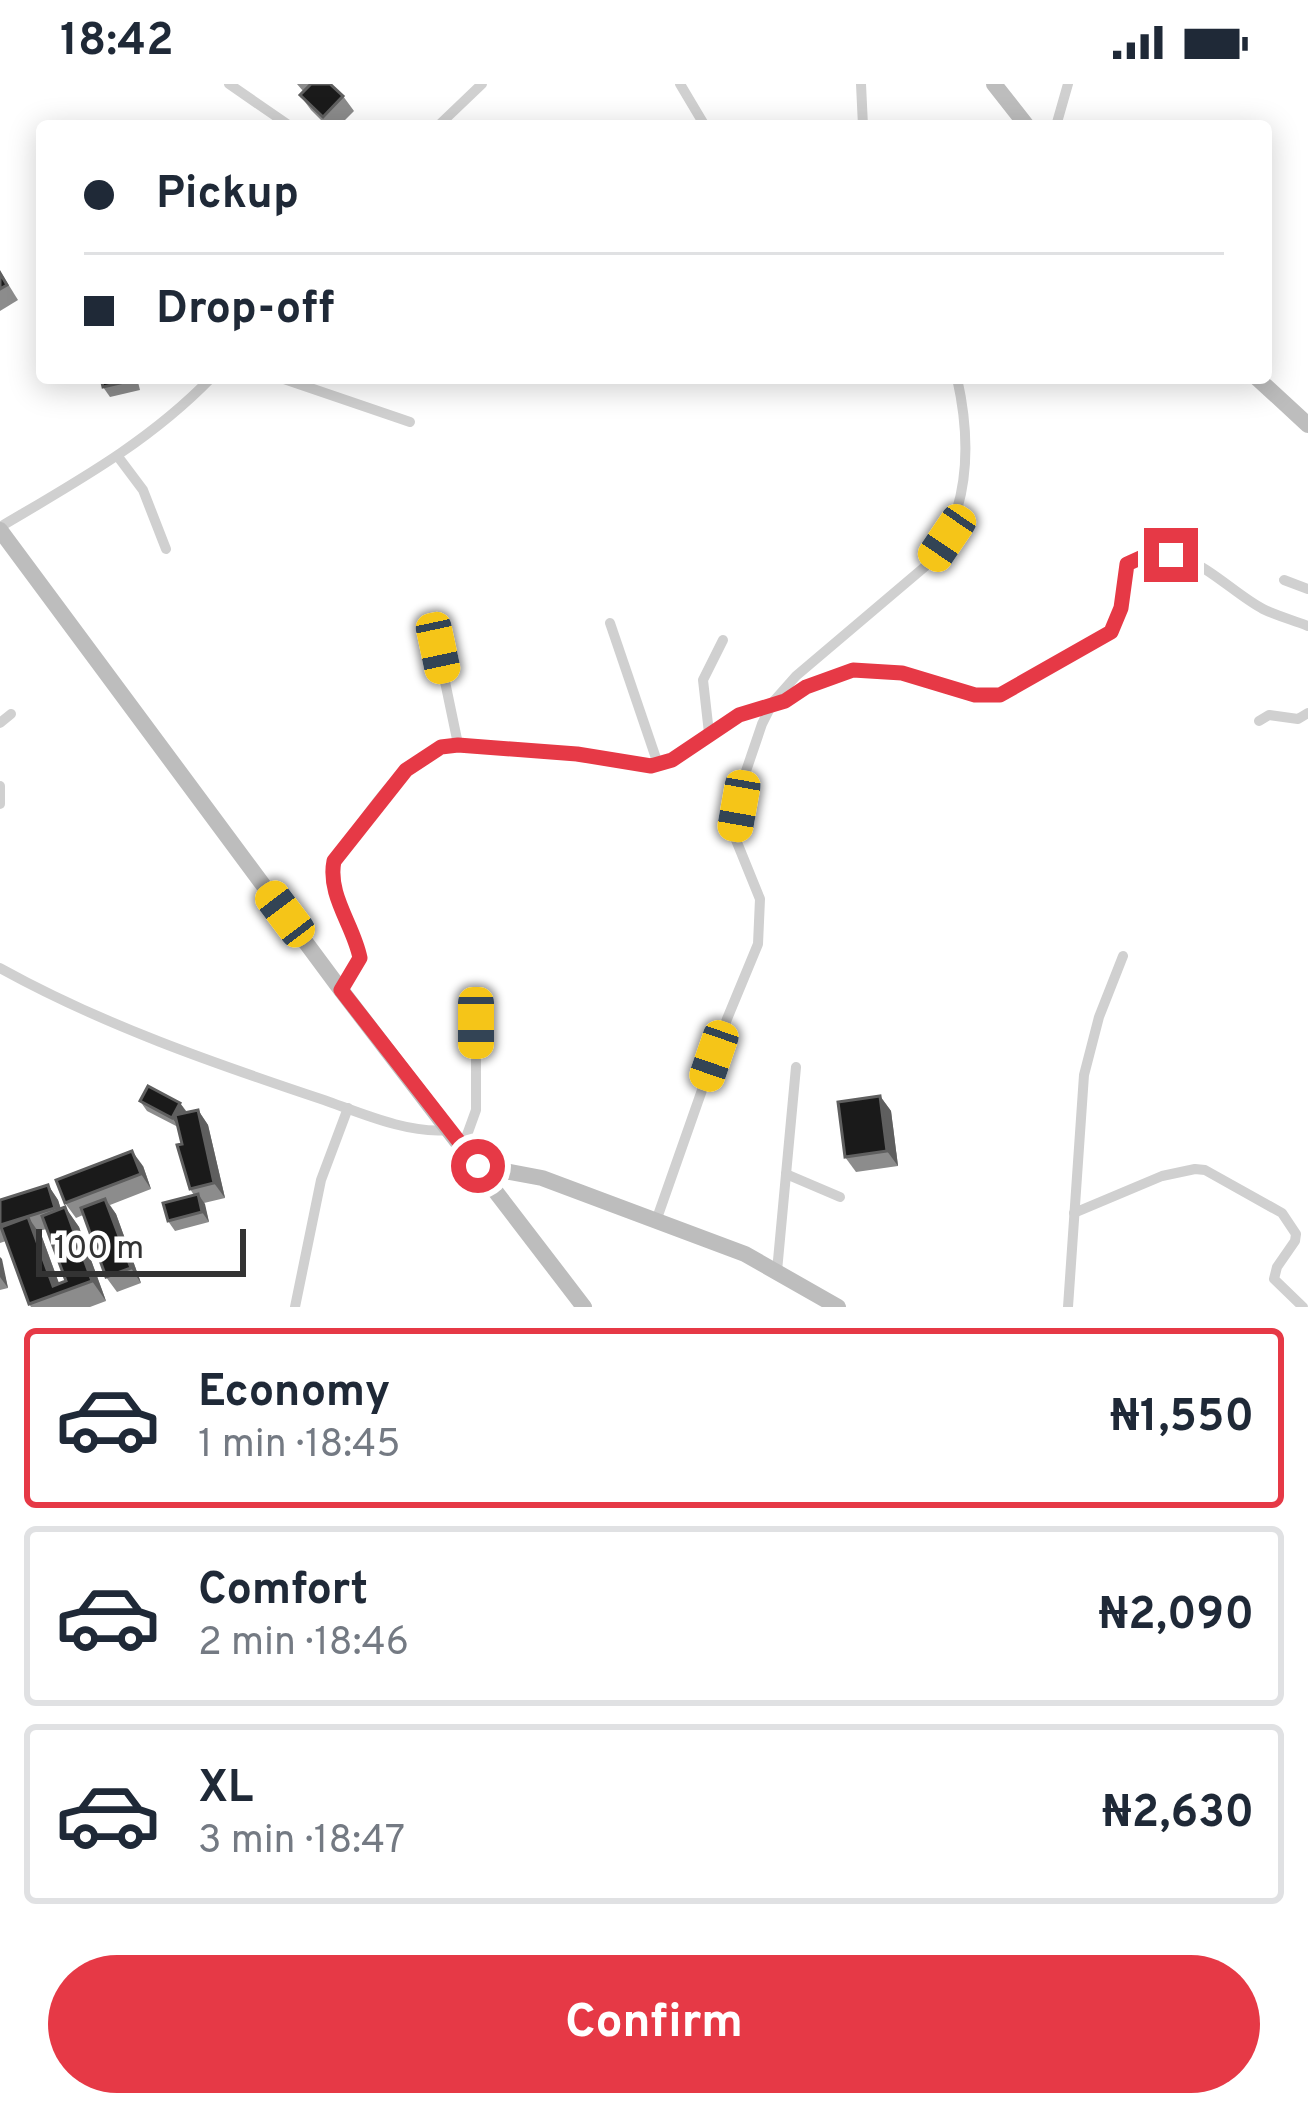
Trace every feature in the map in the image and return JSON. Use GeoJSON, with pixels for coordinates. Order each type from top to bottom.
{"type":"FeatureCollection","features":[{"type":"Feature","properties":{"kind":"main road"},"geometry":{"type":"LineString","coordinates":[[994,84],[1022,120]]}},
{"type":"Feature","properties":{"kind":"main road"},"geometry":{"type":"LineString","coordinates":[[1264,384],[1308,425]]}},
{"type":"Feature","properties":{"kind":"main road"},"geometry":{"type":"LineString","coordinates":[[0,529],[341,990],[584,1307]]}},
{"type":"Feature","properties":{"kind":"main road"},"geometry":{"type":"LineString","coordinates":[[478,1166],[542,1178],[745,1254],[838,1307]]}},
{"type":"Feature","properties":{"kind":"street"},"geometry":{"type":"LineString","coordinates":[[229,84],[281,120]]}},
{"type":"Feature","properties":{"kind":"street"},"geometry":{"type":"LineString","coordinates":[[444,120],[482,84]]}},
{"type":"Feature","properties":{"kind":"street"},"geometry":{"type":"LineString","coordinates":[[680,84],[702,120]]}},
{"type":"Feature","properties":{"kind":"street"},"geometry":{"type":"LineString","coordinates":[[861,84],[863,120]]}},
{"type":"Feature","properties":{"kind":"street"},"geometry":{"type":"LineString","coordinates":[[1058,120],[1068,84]]}},
{"type":"Feature","properties":{"kind":"street"},"geometry":{"type":"LineString","coordinates":[[0,529],[119,458],[205,384]]}},
{"type":"Feature","properties":{"kind":"street"},"geometry":{"type":"LineString","coordinates":[[299,384],[410,422]]}},
{"type":"Feature","properties":{"kind":"street"},"geometry":{"type":"LineString","coordinates":[[656,1221],[758,944],[760,899],[734,835],[744,777],[761,724],[796,676],[934,559],[947,538],[960,508],[966,470],[958,384]]}},
{"type":"Feature","properties":{"kind":"street"},"geometry":{"type":"LineString","coordinates":[[119,458],[143,490],[166,549]]}},
{"type":"Feature","properties":{"kind":"street"},"geometry":{"type":"LineString","coordinates":[[341,990],[360,958],[336,895],[334,861],[406,770],[425,754],[458,745],[658,764],[672,760],[739,715],[785,701],[806,687],[853,670],[902,673],[975,695],[1000,695],[1111,632],[1121,608],[1127,564],[1149,554],[1190,560],[1262,609],[1308,626]]}},
{"type":"Feature","properties":{"kind":"street"},"geometry":{"type":"LineString","coordinates":[[1284,580],[1308,589]]}},
{"type":"Feature","properties":{"kind":"street"},"geometry":{"type":"LineString","coordinates":[[610,623],[658,764]]}},
{"type":"Feature","properties":{"kind":"street"},"geometry":{"type":"LineString","coordinates":[[709,734],[703,680],[723,640]]}},
{"type":"Feature","properties":{"kind":"street"},"geometry":{"type":"LineString","coordinates":[[438,648],[458,745]]}},
{"type":"Feature","properties":{"kind":"street"},"geometry":{"type":"LineString","coordinates":[[1259,721],[1269,715],[1298,719],[1308,713]]}},
{"type":"Feature","properties":{"kind":"street"},"geometry":{"type":"LineString","coordinates":[[0,786],[0,804]]}},
{"type":"Feature","properties":{"kind":"street"},"geometry":{"type":"LineString","coordinates":[[1068,1307],[1084,1075],[1099,1017],[1124,956]]}},
{"type":"Feature","properties":{"kind":"street"},"geometry":{"type":"LineString","coordinates":[[0,968],[154,1040],[348,1108],[457,1138],[476,1110],[476,1023]]}},
{"type":"Feature","properties":{"kind":"street"},"geometry":{"type":"LineString","coordinates":[[778,1271],[796,1066]]}},
{"type":"Feature","properties":{"kind":"street"},"geometry":{"type":"LineString","coordinates":[[295,1307],[321,1180],[348,1108]]}},
{"type":"Feature","properties":{"kind":"street"},"geometry":{"type":"LineString","coordinates":[[1074,1213],[1162,1176],[1205,1170],[1290,1222],[1295,1241],[1274,1279],[1304,1307]]}},
{"type":"Feature","properties":{"kind":"street"},"geometry":{"type":"LineString","coordinates":[[786,1174],[840,1197]]}},
{"type":"Feature","properties":{"kind":"building"},"geometry":{"type":"Polygon","coordinates":[[[311,84],[330,84],[343,96],[323,117],[300,95],[311,84]]]}},
{"type":"Feature","properties":{"kind":"building"},"geometry":{"type":"Polygon","coordinates":[[[148,1086],[180,1103],[172,1118],[140,1101],[148,1086]]]}},
{"type":"Feature","properties":{"kind":"building"},"geometry":{"type":"Polygon","coordinates":[[[880,1096],[887,1151],[845,1157],[838,1102],[880,1096]]]}},
{"type":"Feature","properties":{"kind":"building"},"geometry":{"type":"Polygon","coordinates":[[[198,1110],[214,1183],[190,1189],[177,1145],[182,1144],[175,1115],[198,1110]]]}},
{"type":"Feature","properties":{"kind":"building"},"geometry":{"type":"Polygon","coordinates":[[[132,1151],[141,1174],[65,1203],[56,1180],[132,1151]]]}},
{"type":"Feature","properties":{"kind":"building"},"geometry":{"type":"Polygon","coordinates":[[[48,1185],[55,1208],[0,1225],[0,1200],[48,1185]]]}},
{"type":"Feature","properties":{"kind":"building"},"geometry":{"type":"Polygon","coordinates":[[[198,1194],[202,1212],[168,1221],[163,1203],[198,1194]]]}},
{"type":"Feature","properties":{"kind":"building"},"geometry":{"type":"Polygon","coordinates":[[[105,1199],[131,1268],[106,1277],[81,1208],[105,1199]]]}},
{"type":"Feature","properties":{"kind":"building"},"geometry":{"type":"Polygon","coordinates":[[[65,1207],[92,1281],[29,1304],[1,1227],[28,1217],[53,1286],[66,1281],[42,1216],[65,1207]]]}},
{"type":"Feature","properties":{"kind":"route"},"geometry":{"type":"LineString","coordinates":[[478,1166],[341,990],[360,958],[336,895],[334,861],[406,770],[425,754],[458,745],[577,754],[651,766],[672,760],[739,715],[785,701],[806,687],[853,670],[902,673],[975,695],[1000,695],[1111,632],[1121,608],[1127,564],[1149,554],[1171,555]]}}]}
